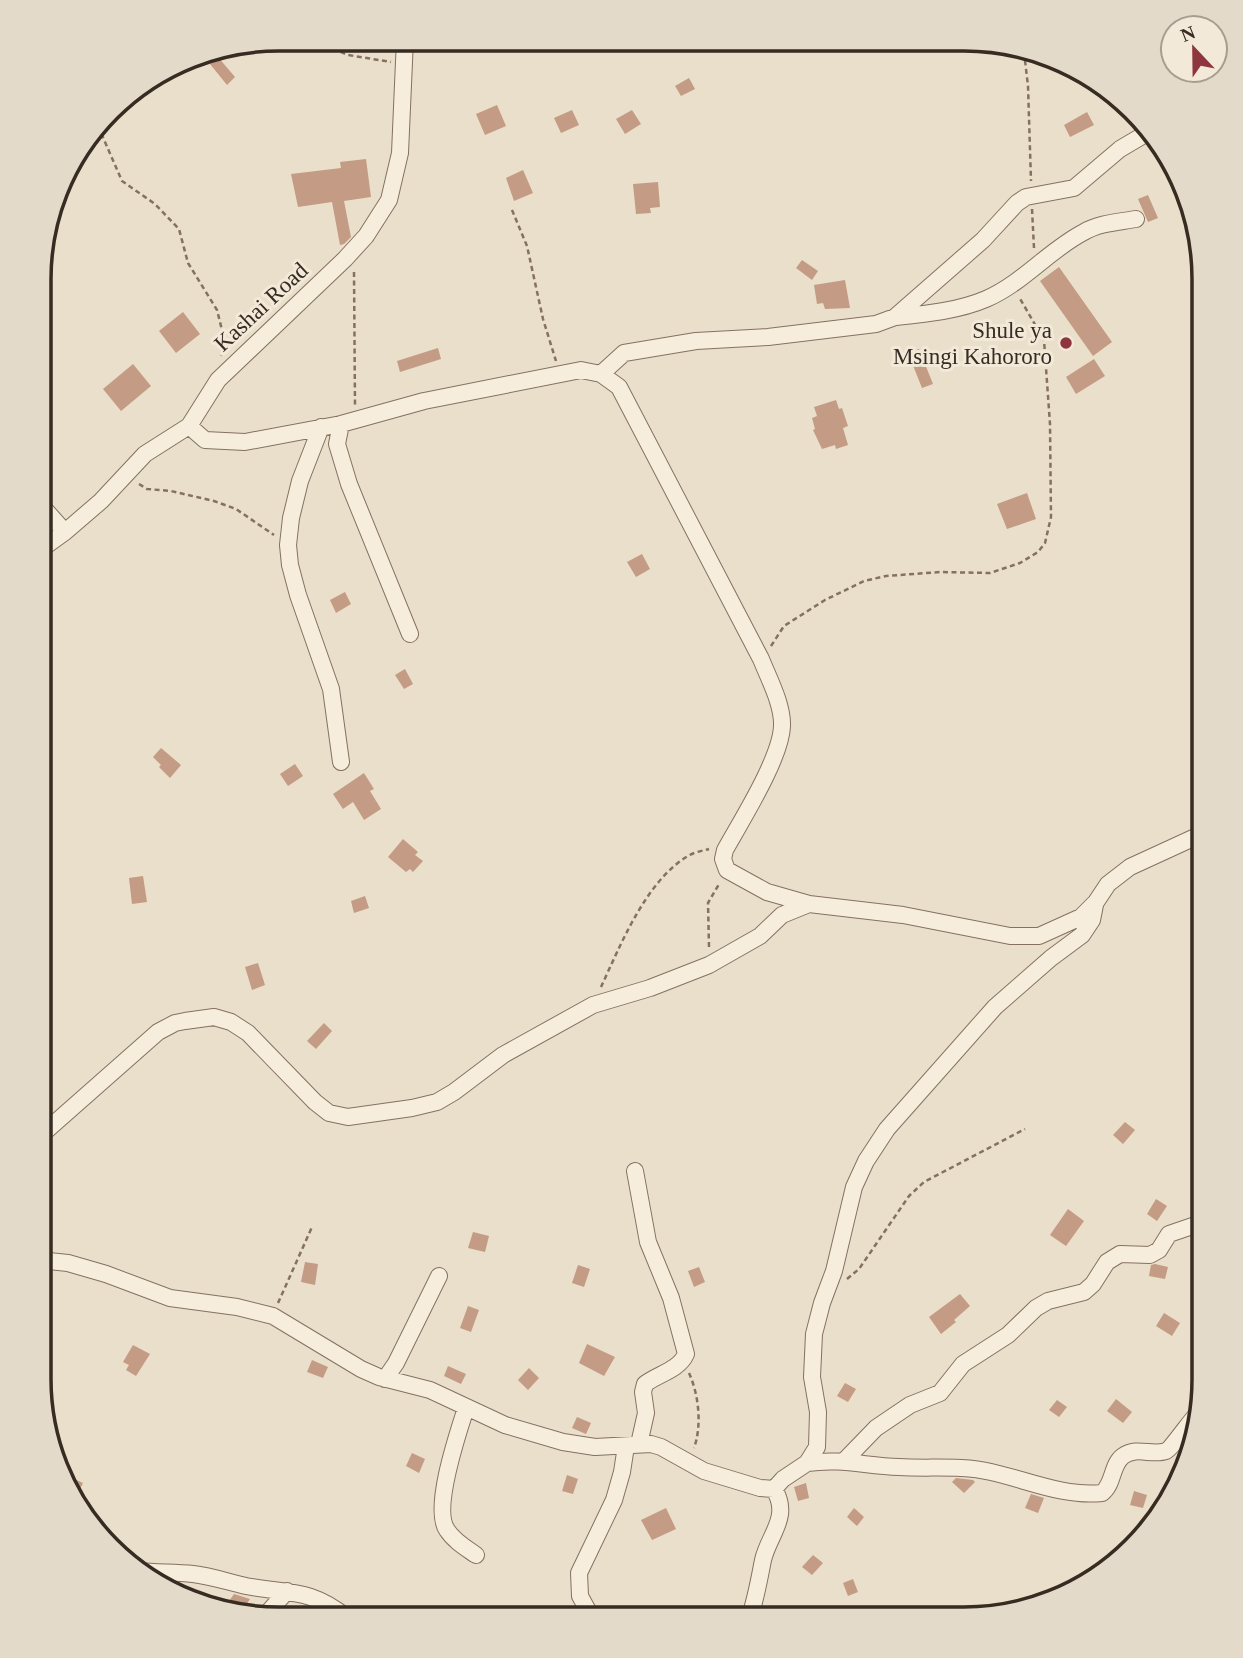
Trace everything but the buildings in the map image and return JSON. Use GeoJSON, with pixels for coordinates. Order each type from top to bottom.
{"type":"FeatureCollection","features":[{"type":"Feature","properties":{"kind":"street","name":"Kashai Road"},"geometry":{"type":"LineString","coordinates":[[51,542],[101,501],[145,454],[190,426],[218,380],[366,236],[389,200],[400,153],[405,51]]}},
{"type":"Feature","properties":{"kind":"street"},"geometry":{"type":"LineString","coordinates":[[895,317],[983,240],[1017,203],[1032,194],[1074,188],[1120,149],[1142,136]]}},
{"type":"Feature","properties":{"kind":"street"},"geometry":{"type":"LineString","coordinates":[[601,374],[624,353],[696,341],[768,337],[876,324],[895,317],[933,313],[984,300],[1035,269],[1085,231],[1136,219]]}},
{"type":"Feature","properties":{"kind":"street"},"geometry":{"type":"LineString","coordinates":[[190,426],[205,439],[245,442],[348,422],[424,401],[560,373],[581,370],[601,374],[619,387],[762,660],[776,697],[782,726],[768,771],[729,842],[723,859],[727,870],[767,892],[808,904],[902,915],[1010,936],[1039,936],[1081,917],[1096,902],[1108,884],[1130,867],[1192,839]]}},
{"type":"Feature","properties":{"kind":"street"},"geometry":{"type":"LineString","coordinates":[[348,422],[337,444],[349,484],[410,634]]}},
{"type":"Feature","properties":{"kind":"street"},"geometry":{"type":"LineString","coordinates":[[321,427],[300,481],[288,545],[298,595],[331,689],[341,762]]}},
{"type":"Feature","properties":{"kind":"street"},"geometry":{"type":"LineString","coordinates":[[51,516],[65,532]]}},
{"type":"Feature","properties":{"kind":"street"},"geometry":{"type":"LineString","coordinates":[[51,1261],[68,1263],[106,1274],[170,1298],[237,1307],[273,1316],[361,1369],[385,1379],[429,1390],[505,1425],[563,1442],[595,1447],[661,1447],[689,1464],[760,1489],[774,1489],[783,1479],[807,1463],[817,1447],[819,1430],[813,1377],[814,1334],[821,1303],[834,1270],[854,1187],[866,1161],[887,1129],[995,1007],[1082,934],[1092,920],[1096,902]]}},
{"type":"Feature","properties":{"kind":"street"},"geometry":{"type":"LineString","coordinates":[[51,1126],[158,1032],[175,1023],[214,1017],[231,1022],[248,1033],[329,1113],[348,1117],[437,1102],[503,1055],[593,1005],[650,988],[709,965],[760,936],[782,915],[808,904]]}},
{"type":"Feature","properties":{"kind":"street"},"geometry":{"type":"LineString","coordinates":[[583,1607],[579,1573],[614,1500],[622,1472],[646,1413],[643,1392],[645,1384],[684,1360],[686,1354],[671,1298],[648,1242],[635,1171]]}},
{"type":"Feature","properties":{"kind":"street"},"geometry":{"type":"LineString","coordinates":[[844,1461],[876,1428],[910,1405],[940,1392],[963,1364],[1008,1335],[1035,1308],[1048,1301],[1084,1292],[1093,1284],[1107,1262],[1120,1254],[1150,1255],[1159,1250],[1169,1234],[1192,1226]]}},
{"type":"Feature","properties":{"kind":"street"},"geometry":{"type":"LineString","coordinates":[[385,1379],[396,1363],[439,1276]]}},
{"type":"Feature","properties":{"kind":"street"},"geometry":{"type":"LineString","coordinates":[[466,1408],[448,1470],[441,1511],[447,1532],[476,1555]]}},
{"type":"Feature","properties":{"kind":"street"},"geometry":{"type":"LineString","coordinates":[[807,1463],[832,1459],[900,1467],[947,1466],[991,1472],[1082,1493],[1102,1493],[1123,1456],[1136,1450],[1164,1452],[1171,1448],[1188,1424]]}},
{"type":"Feature","properties":{"kind":"street"},"geometry":{"type":"LineString","coordinates":[[753,1607],[764,1557],[778,1529],[781,1505],[774,1489]]}},
{"type":"Feature","properties":{"kind":"street"},"geometry":{"type":"LineString","coordinates":[[158,1572],[194,1574],[246,1586],[314,1596],[330,1607]]}},
{"type":"Feature","properties":{"kind":"street"},"geometry":{"type":"LineString","coordinates":[[273,1607],[287,1591]]}},
{"type":"Feature","properties":{"kind":"path"},"geometry":{"type":"LineString","coordinates":[[338,51],[405,64]]}},
{"type":"Feature","properties":{"kind":"path"},"geometry":{"type":"LineString","coordinates":[[1025,60],[1035,269]]}},
{"type":"Feature","properties":{"kind":"path"},"geometry":{"type":"LineString","coordinates":[[102,135],[122,181],[155,204],[179,229],[188,263],[217,310],[224,338],[218,380]]}},
{"type":"Feature","properties":{"kind":"path"},"geometry":{"type":"LineString","coordinates":[[512,211],[527,246],[543,319],[560,373]]}},
{"type":"Feature","properties":{"kind":"path"},"geometry":{"type":"LineString","coordinates":[[348,422],[354,250]]}},
{"type":"Feature","properties":{"kind":"path"},"geometry":{"type":"LineString","coordinates":[[762,660],[784,626],[825,600],[864,581],[886,576],[941,572],[990,573],[1020,564],[1038,552],[1045,543],[1051,517],[1050,424],[1044,340],[1012,284]]}},
{"type":"Feature","properties":{"kind":"path"},"geometry":{"type":"LineString","coordinates":[[125,476],[147,488],[214,500],[236,509],[288,545]]}},
{"type":"Feature","properties":{"kind":"path"},"geometry":{"type":"LineString","coordinates":[[593,1005],[625,936],[658,881],[689,855],[729,842]]}},
{"type":"Feature","properties":{"kind":"path"},"geometry":{"type":"LineString","coordinates":[[709,965],[708,903],[727,870]]}},
{"type":"Feature","properties":{"kind":"path"},"geometry":{"type":"LineString","coordinates":[[840,1286],[859,1269],[909,1196],[923,1182],[1025,1129]]}},
{"type":"Feature","properties":{"kind":"path"},"geometry":{"type":"LineString","coordinates":[[273,1316],[312,1227]]}},
{"type":"Feature","properties":{"kind":"path"},"geometry":{"type":"LineString","coordinates":[[684,1360],[693,1380],[698,1416],[698,1437],[689,1464]]}},
{"type":"Feature","properties":{"kind":"place","name":"Shule ya Msingi Kahororo"},"geometry":{"type":"Point","coordinates":[1066,343]}}]}
